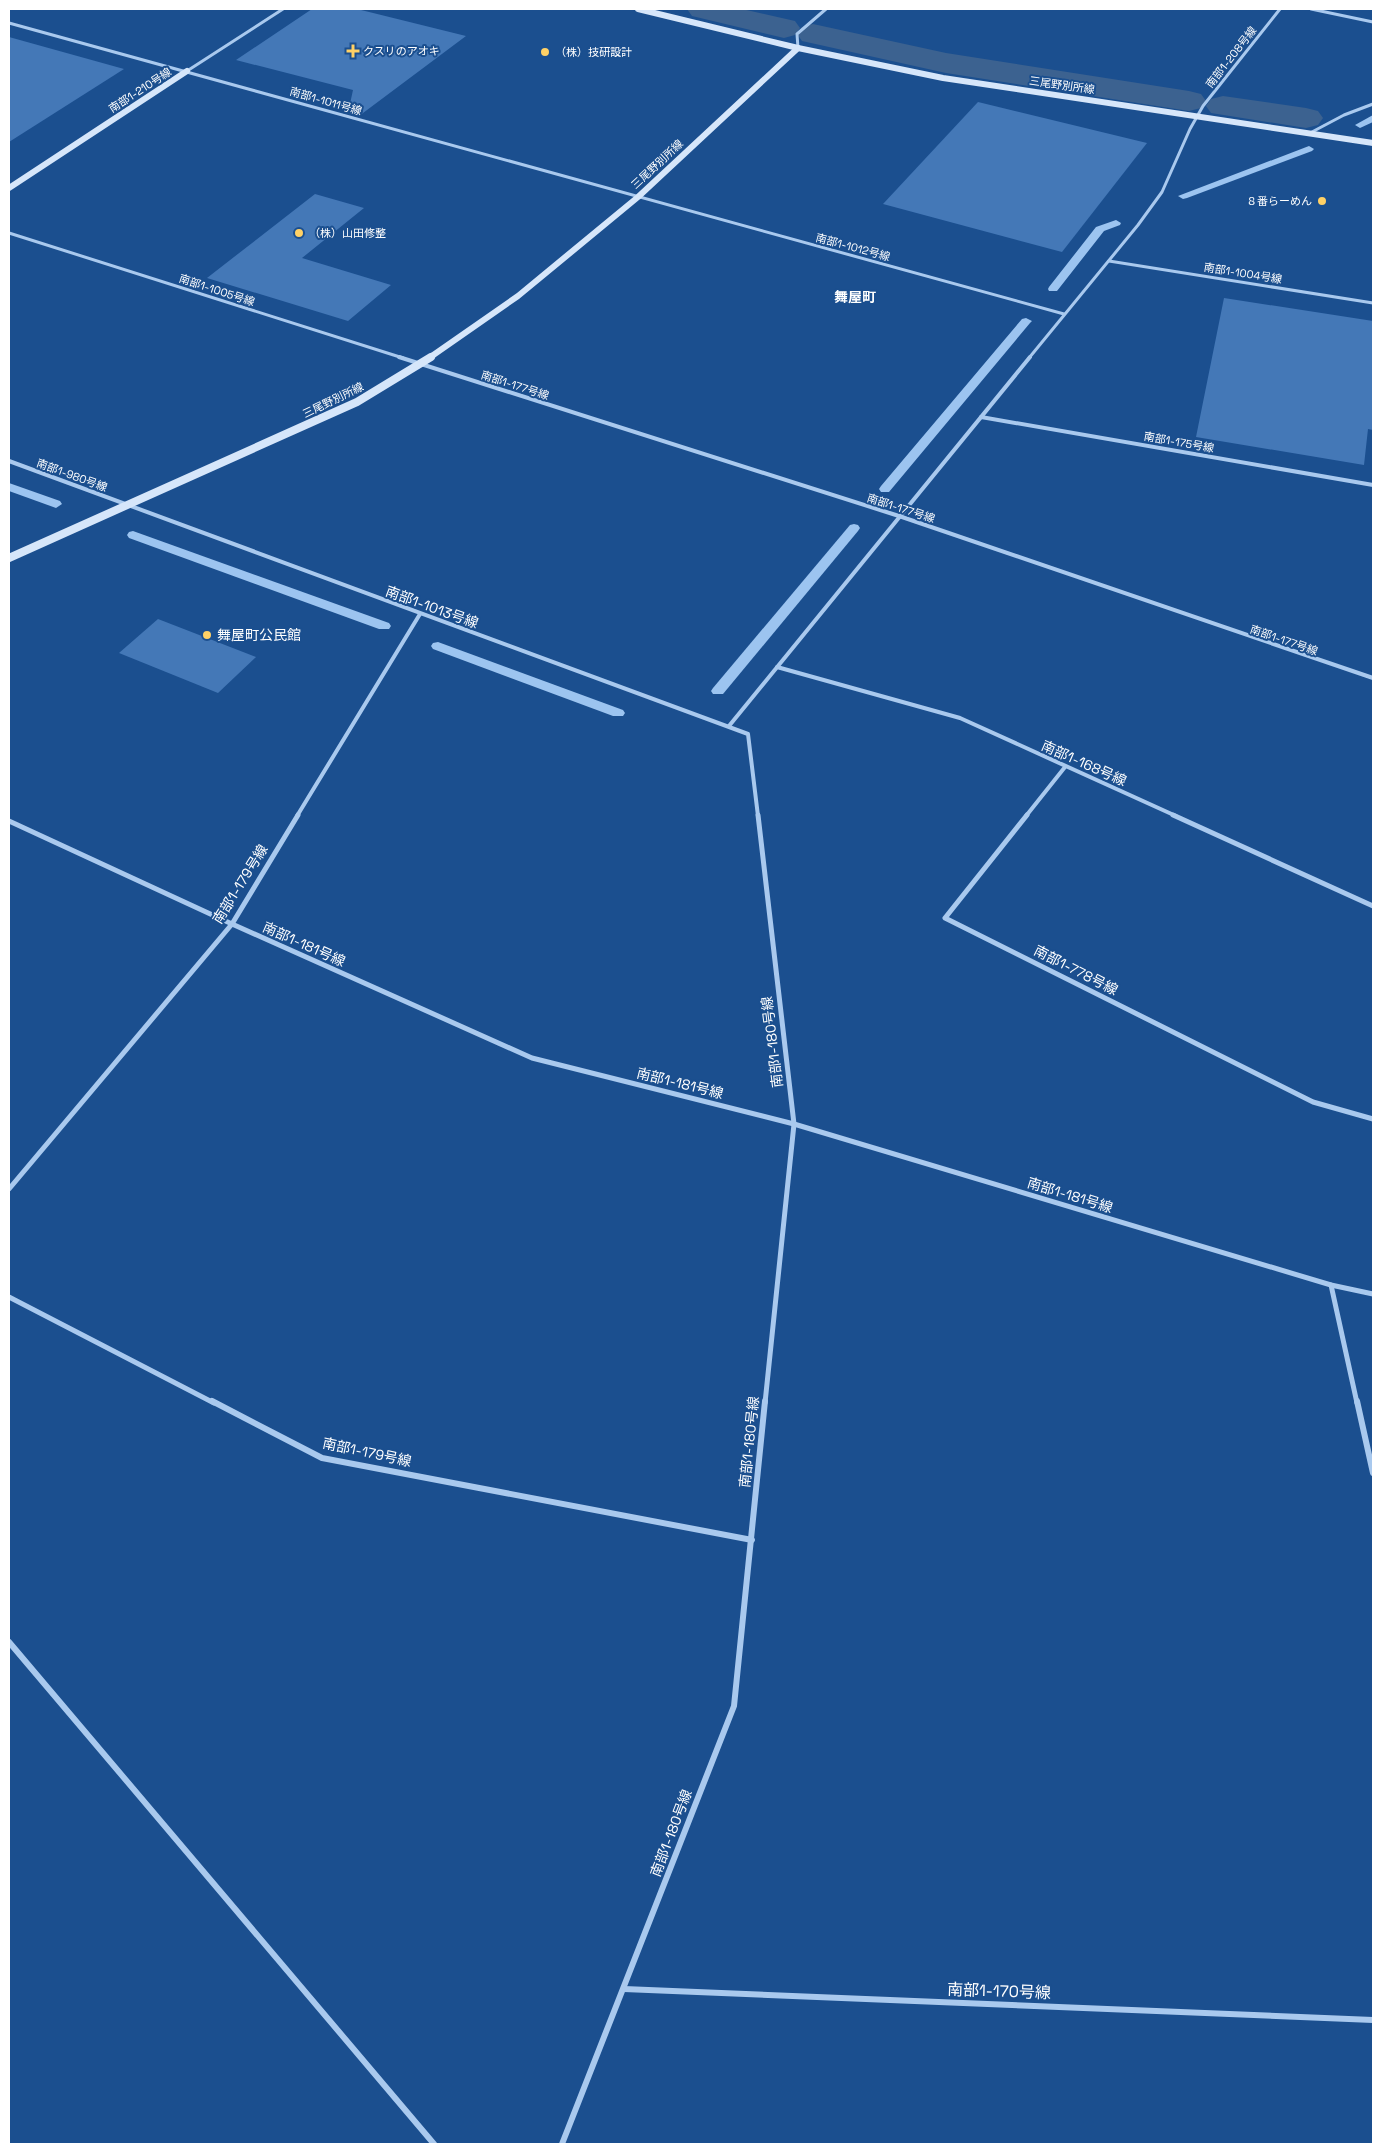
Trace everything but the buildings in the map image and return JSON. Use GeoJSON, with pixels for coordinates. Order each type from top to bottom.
{"type":"FeatureCollection","features":[{"type":"Feature","properties":{"kind":"main road"},"geometry":{"type":"LineString","coordinates":[[638,9],[798,48]]}},
{"type":"Feature","properties":{"kind":"main road","name":"三尾野別所線"},"geometry":{"type":"LineString","coordinates":[[9,558],[357,402],[421,364],[518,296],[638,197],[798,48],[952,80],[1373,143]]}},
{"type":"Feature","properties":{"kind":"main road","name":"南部1-210号線"},"geometry":{"type":"LineString","coordinates":[[9,188],[187,71]]}},
{"type":"Feature","properties":{"kind":"street","name":"南部1-210号線"},"geometry":{"type":"LineString","coordinates":[[187,71],[283,9]]}},
{"type":"Feature","properties":{"kind":"street"},"geometry":{"type":"LineString","coordinates":[[798,48],[797,34],[826,9]]}},
{"type":"Feature","properties":{"kind":"street","name":"南部1-208号線"},"geometry":{"type":"LineString","coordinates":[[729,726],[1109,261],[1162,192],[1197,117],[1280,9]]}},
{"type":"Feature","properties":{"kind":"street"},"geometry":{"type":"LineString","coordinates":[[1311,9],[1373,22]]}},
{"type":"Feature","properties":{"kind":"street","name":"南部1-1011号線"},"geometry":{"type":"LineString","coordinates":[[9,23],[638,197]]}},
{"type":"Feature","properties":{"kind":"street"},"geometry":{"type":"LineString","coordinates":[[1309,134],[1344,115],[1373,104]]}},
{"type":"Feature","properties":{"kind":"street","name":"南部1-1012号線"},"geometry":{"type":"LineString","coordinates":[[638,197],[1064,314]]}},
{"type":"Feature","properties":{"kind":"street","name":"南部1-1005号線"},"geometry":{"type":"LineString","coordinates":[[9,233],[421,364]]}},
{"type":"Feature","properties":{"kind":"street","name":"南部1-1004号線"},"geometry":{"type":"LineString","coordinates":[[1109,261],[1373,303]]}},
{"type":"Feature","properties":{"kind":"street","name":"南部1-177号線"},"geometry":{"type":"LineString","coordinates":[[421,364],[900,516],[1373,678]]}},
{"type":"Feature","properties":{"kind":"street","name":"南部1-175号線"},"geometry":{"type":"LineString","coordinates":[[981,417],[1373,485]]}},
{"type":"Feature","properties":{"kind":"street","name":"南部1-980号線"},"geometry":{"type":"LineString","coordinates":[[9,461],[128,506]]}},
{"type":"Feature","properties":{"kind":"street","name":"南部1-1013号線"},"geometry":{"type":"LineString","coordinates":[[128,506],[729,726]]}},
{"type":"Feature","properties":{"kind":"street","name":"南部1-179号線"},"geometry":{"type":"LineString","coordinates":[[9,1189],[232,924],[420,614]]}},
{"type":"Feature","properties":{"kind":"street","name":"南部1-168号線"},"geometry":{"type":"LineString","coordinates":[[777,667],[960,718],[1373,906]]}},
{"type":"Feature","properties":{"kind":"street","name":"南部1-180号線"},"geometry":{"type":"LineString","coordinates":[[562,2144],[734,1706],[794,1124],[748,734],[729,726]]}},
{"type":"Feature","properties":{"kind":"street","name":"南部1-778号線"},"geometry":{"type":"LineString","coordinates":[[1065,767],[946,918],[1313,1102],[1373,1119]]}},
{"type":"Feature","properties":{"kind":"street","name":"南部1-181号線"},"geometry":{"type":"LineString","coordinates":[[9,822],[532,1058],[794,1124],[1331,1285],[1373,1294]]}},
{"type":"Feature","properties":{"kind":"street"},"geometry":{"type":"LineString","coordinates":[[1331,1285],[1373,1473]]}},
{"type":"Feature","properties":{"kind":"street","name":"南部1-179号線"},"geometry":{"type":"LineString","coordinates":[[9,1296],[322,1458],[752,1540]]}},
{"type":"Feature","properties":{"kind":"street"},"geometry":{"type":"LineString","coordinates":[[9,1642],[434,2144]]}},
{"type":"Feature","properties":{"kind":"street","name":"南部1-170号線"},"geometry":{"type":"LineString","coordinates":[[624,1989],[1373,2020]]}},
{"type":"Feature","properties":{"kind":"waterway"},"geometry":{"type":"LineString","coordinates":[[703,9],[784,28]]}},
{"type":"Feature","properties":{"kind":"waterway"},"geometry":{"type":"LineString","coordinates":[[813,34],[946,63],[1189,101]]}},
{"type":"Feature","properties":{"kind":"waterway"},"geometry":{"type":"LineString","coordinates":[[1223,106],[1306,118]]}},
{"type":"Feature","properties":{"kind":"waterway"},"geometry":{"type":"LineString","coordinates":[[1360,125],[1373,118]]}},
{"type":"Feature","properties":{"kind":"waterway"},"geometry":{"type":"LineString","coordinates":[[1183,196],[1309,149]]}},
{"type":"Feature","properties":{"kind":"waterway"},"geometry":{"type":"LineString","coordinates":[[1053,289],[1100,229],[1116,223]]}},
{"type":"Feature","properties":{"kind":"waterway"},"geometry":{"type":"LineString","coordinates":[[885,489],[1026,321]]}},
{"type":"Feature","properties":{"kind":"waterway"},"geometry":{"type":"LineString","coordinates":[[9,487],[56,504]]}},
{"type":"Feature","properties":{"kind":"waterway"},"geometry":{"type":"LineString","coordinates":[[718,691],[854,528]]}},
{"type":"Feature","properties":{"kind":"waterway"},"geometry":{"type":"LineString","coordinates":[[133,535],[384,626]]}},
{"type":"Feature","properties":{"kind":"waterway"},"geometry":{"type":"LineString","coordinates":[[438,646],[618,713]]}},
{"type":"Feature","properties":{"kind":"place","name":"クスリのアオキ"},"geometry":{"type":"Point","coordinates":[353,51]}},
{"type":"Feature","properties":{"kind":"place","name":"（株）技研設計"},"geometry":{"type":"Point","coordinates":[545,52]}},
{"type":"Feature","properties":{"kind":"place","name":"８番らーめん"},"geometry":{"type":"Point","coordinates":[1322,201]}},
{"type":"Feature","properties":{"kind":"place","name":"（株）山田修整"},"geometry":{"type":"Point","coordinates":[299,233]}},
{"type":"Feature","properties":{"kind":"place","name":"舞屋町公民館"},"geometry":{"type":"Point","coordinates":[207,635]}},
{"type":"Feature","properties":{"kind":"district","name":"舞屋町"},"geometry":{"type":"Point","coordinates":[855,297]}}]}
